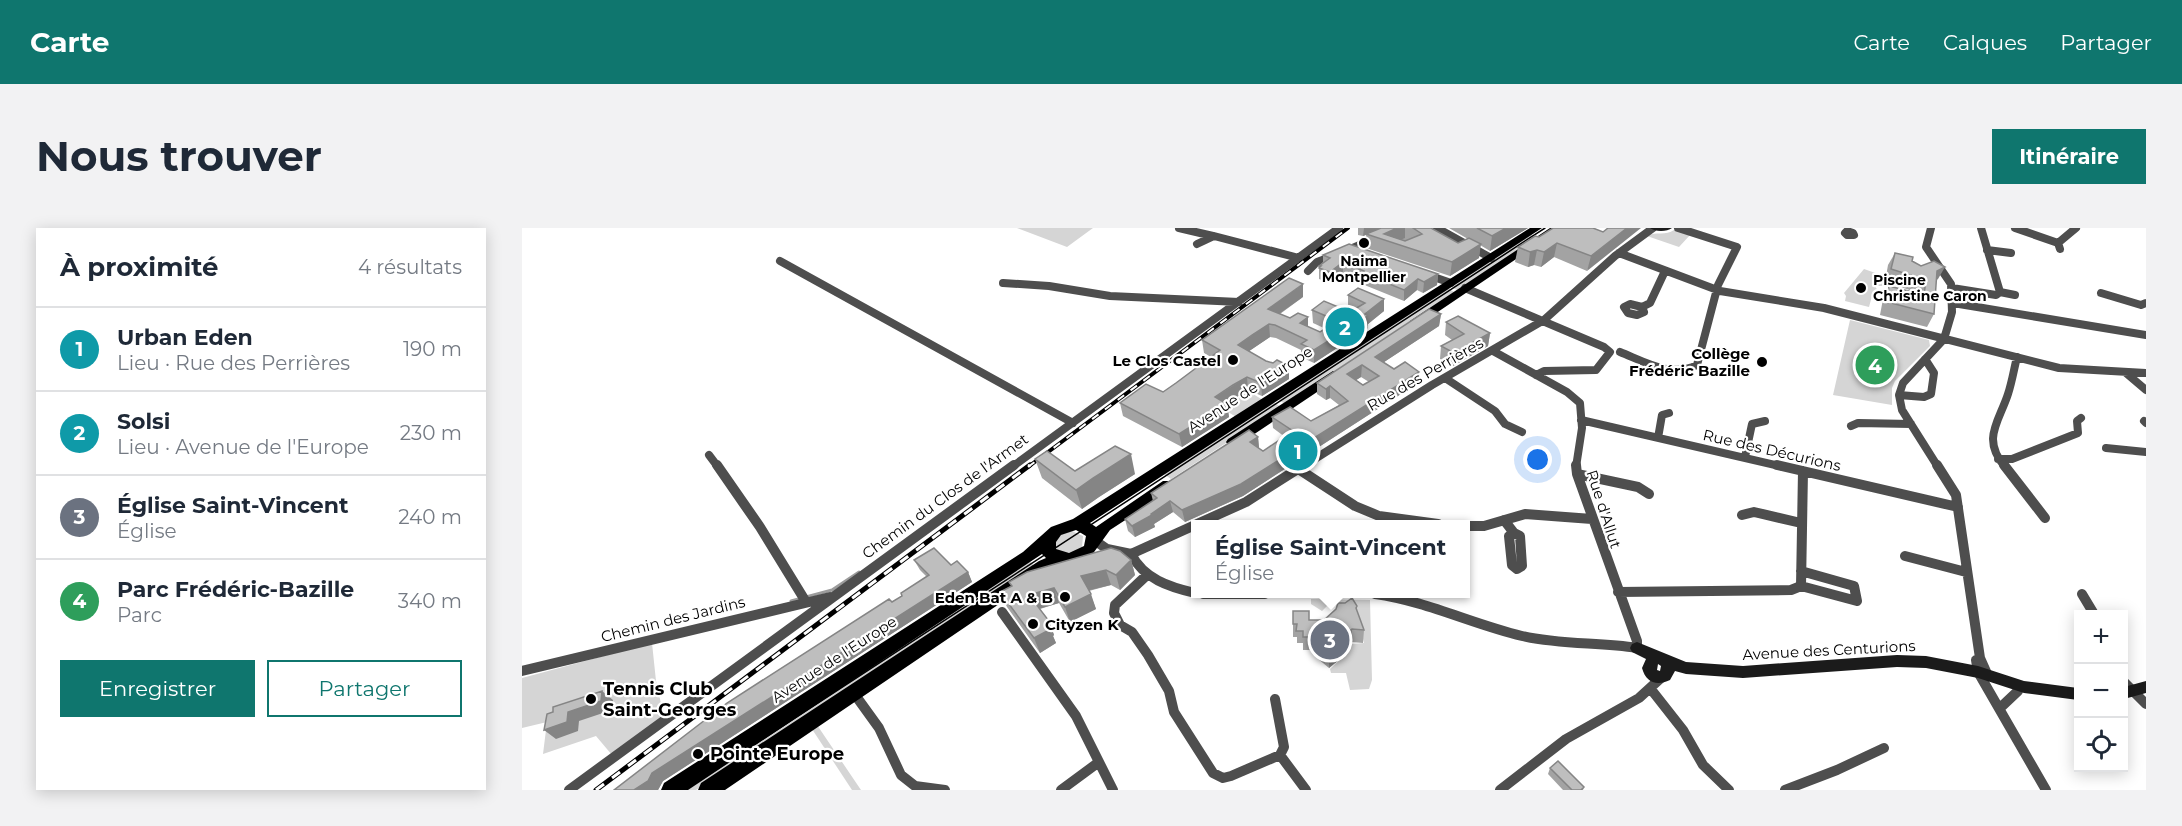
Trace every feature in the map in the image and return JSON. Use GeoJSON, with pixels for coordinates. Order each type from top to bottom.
{"type":"FeatureCollection","features":[{"type":"Feature","properties":{"kind":"main road","name":"Avenue de l'Europe"},"geometry":{"type":"LineString","coordinates":[[1076,525],[1537,228]]}},
{"type":"Feature","properties":{"kind":"main road"},"geometry":{"type":"LineString","coordinates":[[1218,452],[1557,228]]}},
{"type":"Feature","properties":{"kind":"main road"},"geometry":{"type":"LineString","coordinates":[[708,790],[1041,568],[1084,554],[1098,543],[1105,526],[1180,477]]}},
{"type":"Feature","properties":{"kind":"main road"},"geometry":{"type":"LineString","coordinates":[[1061,560],[1050,554],[1047,546],[1048,540],[1056,531],[1076,525],[1089,529],[1098,543]]}},
{"type":"Feature","properties":{"kind":"main road","name":"Avenue de l'Europe"},"geometry":{"type":"LineString","coordinates":[[671,790],[1029,556],[1048,540]]}},
{"type":"Feature","properties":{"kind":"street"},"geometry":{"type":"LineString","coordinates":[[1179,228],[1298,257]]}},
{"type":"Feature","properties":{"kind":"street","name":"Chemin du Clos de l'Armet"},"geometry":{"type":"LineString","coordinates":[[569,790],[1339,228]]}},
{"type":"Feature","properties":{"kind":"street"},"geometry":{"type":"LineString","coordinates":[[1308,271],[1317,262],[1398,228]]}},
{"type":"Feature","properties":{"kind":"street"},"geometry":{"type":"LineString","coordinates":[[1437,228],[1491,258]]}},
{"type":"Feature","properties":{"kind":"street"},"geometry":{"type":"LineString","coordinates":[[1654,228],[1668,228]]}},
{"type":"Feature","properties":{"kind":"street","name":"Rue des Perrières"},"geometry":{"type":"LineString","coordinates":[[1207,520],[1246,502],[1297,468],[1544,320],[1619,253],[1654,228]]}},
{"type":"Feature","properties":{"kind":"street"},"geometry":{"type":"LineString","coordinates":[[1620,352],[1672,371],[1692,369],[1697,365],[1717,291],[1737,247],[1678,228]]}},
{"type":"Feature","properties":{"kind":"street"},"geometry":{"type":"LineString","coordinates":[[1930,228],[1926,247],[1952,288],[1953,303],[1944,339],[1903,384],[1899,395],[1902,410],[1954,490],[1982,669],[1994,702],[2000,708],[2046,790]]}},
{"type":"Feature","properties":{"kind":"street"},"geometry":{"type":"LineString","coordinates":[[1981,228],[2000,292]]}},
{"type":"Feature","properties":{"kind":"street"},"geometry":{"type":"LineString","coordinates":[[2015,228],[2059,246],[2076,228]]}},
{"type":"Feature","properties":{"kind":"street"},"geometry":{"type":"LineString","coordinates":[[1197,244],[1214,236]]}},
{"type":"Feature","properties":{"kind":"street"},"geometry":{"type":"LineString","coordinates":[[1350,249],[1362,253]]}},
{"type":"Feature","properties":{"kind":"street"},"geometry":{"type":"LineString","coordinates":[[1987,250],[2011,253]]}},
{"type":"Feature","properties":{"kind":"street"},"geometry":{"type":"LineString","coordinates":[[1619,253],[1717,291],[1828,309],[2065,369],[2126,374],[2146,373]]}},
{"type":"Feature","properties":{"kind":"street"},"geometry":{"type":"LineString","coordinates":[[780,261],[1073,423]]}},
{"type":"Feature","properties":{"kind":"street"},"geometry":{"type":"LineString","coordinates":[[1642,307],[1650,303],[1665,271]]}},
{"type":"Feature","properties":{"kind":"street"},"geometry":{"type":"LineString","coordinates":[[1425,274],[1451,283]]}},
{"type":"Feature","properties":{"kind":"street"},"geometry":{"type":"LineString","coordinates":[[1003,283],[1049,286],[1110,296],[1237,302]]}},
{"type":"Feature","properties":{"kind":"street"},"geometry":{"type":"LineString","coordinates":[[1465,288],[1544,320],[1604,347],[1610,352],[1596,370],[1544,371],[1536,375]]}},
{"type":"Feature","properties":{"kind":"street"},"geometry":{"type":"LineString","coordinates":[[1952,288],[1996,295],[2000,292],[2015,295]]}},
{"type":"Feature","properties":{"kind":"street"},"geometry":{"type":"LineString","coordinates":[[2101,293],[2140,304],[2146,303]]}},
{"type":"Feature","properties":{"kind":"street"},"geometry":{"type":"LineString","coordinates":[[1953,303],[2146,335]]}},
{"type":"Feature","properties":{"kind":"street","name":"Rue d'Allut"},"geometry":{"type":"LineString","coordinates":[[1493,351],[1580,403],[1577,474],[1637,641],[1637,648]]}},
{"type":"Feature","properties":{"kind":"street"},"geometry":{"type":"LineString","coordinates":[[2017,357],[2008,394],[1993,430],[1993,447],[1998,459],[2026,491],[2045,518]]}},
{"type":"Feature","properties":{"kind":"street"},"geometry":{"type":"LineString","coordinates":[[1899,395],[1924,397],[1931,394],[1934,373],[1925,359]]}},
{"type":"Feature","properties":{"kind":"street"},"geometry":{"type":"LineString","coordinates":[[2126,374],[2146,390]]}},
{"type":"Feature","properties":{"kind":"street"},"geometry":{"type":"LineString","coordinates":[[1445,378],[1495,411],[1505,424],[1522,432]]}},
{"type":"Feature","properties":{"kind":"street"},"geometry":{"type":"LineString","coordinates":[[1658,438],[1662,415],[1669,413]]}},
{"type":"Feature","properties":{"kind":"street"},"geometry":{"type":"LineString","coordinates":[[1998,459],[2012,459],[2078,433],[2077,421],[2081,418]]}},
{"type":"Feature","properties":{"kind":"street","name":"Rue des Décurions"},"geometry":{"type":"LineString","coordinates":[[1581,420],[1958,507]]}},
{"type":"Feature","properties":{"kind":"street"},"geometry":{"type":"LineString","coordinates":[[1745,458],[1752,424],[1765,421]]}},
{"type":"Feature","properties":{"kind":"street"},"geometry":{"type":"LineString","coordinates":[[1851,426],[1858,423],[1911,424]]}},
{"type":"Feature","properties":{"kind":"street"},"geometry":{"type":"LineString","coordinates":[[2106,448],[2146,452]]}},
{"type":"Feature","properties":{"kind":"street"},"geometry":{"type":"LineString","coordinates":[[709,455],[742,497],[776,547],[806,602]]}},
{"type":"Feature","properties":{"kind":"street"},"geometry":{"type":"LineString","coordinates":[[1297,468],[1355,506],[1379,516],[1405,520]]}},
{"type":"Feature","properties":{"kind":"street"},"geometry":{"type":"LineString","coordinates":[[1801,586],[1803,471]]}},
{"type":"Feature","properties":{"kind":"street"},"geometry":{"type":"LineString","coordinates":[[1577,474],[1638,487],[1649,494]]}},
{"type":"Feature","properties":{"kind":"street"},"geometry":{"type":"LineString","coordinates":[[1742,515],[1754,512],[1801,523]]}},
{"type":"Feature","properties":{"kind":"street"},"geometry":{"type":"LineString","coordinates":[[1470,526],[1484,526],[1525,514],[1592,519]]}},
{"type":"Feature","properties":{"kind":"street"},"geometry":{"type":"LineString","coordinates":[[1504,520],[1514,533]]}},
{"type":"Feature","properties":{"kind":"street","name":"Rue des Perrières"},"geometry":{"type":"LineString","coordinates":[[1131,554],[1191,527]]}},
{"type":"Feature","properties":{"kind":"street"},"geometry":{"type":"LineString","coordinates":[[1098,543],[1131,554],[1135,565],[1148,575],[1168,586],[1191,592]]}},
{"type":"Feature","properties":{"kind":"street"},"geometry":{"type":"LineString","coordinates":[[1905,556],[1966,572]]}},
{"type":"Feature","properties":{"kind":"street"},"geometry":{"type":"LineString","coordinates":[[1618,592],[1791,590],[1801,586],[1857,601],[1854,586],[1801,571]]}},
{"type":"Feature","properties":{"kind":"street"},"geometry":{"type":"LineString","coordinates":[[1148,575],[1115,605],[1114,613],[1120,625],[1132,632],[1153,663],[1169,691],[1174,712],[1213,773],[1223,778],[1231,776],[1280,755],[1284,747],[1275,699]]}},
{"type":"Feature","properties":{"kind":"street"},"geometry":{"type":"LineString","coordinates":[[2082,594],[2091,610]]}},
{"type":"Feature","properties":{"kind":"street","name":"Chemin des Jardins"},"geometry":{"type":"LineString","coordinates":[[522,671],[832,597]]}},
{"type":"Feature","properties":{"kind":"street"},"geometry":{"type":"LineString","coordinates":[[1409,598],[1522,636],[1637,648],[1639,654],[1659,668],[1655,687],[1554,747],[1500,790]]}},
{"type":"Feature","properties":{"kind":"street"},"geometry":{"type":"LineString","coordinates":[[1002,612],[1076,716],[1113,790]]}},
{"type":"Feature","properties":{"kind":"street","name":"Avenue des Centurions"},"geometry":{"type":"LineString","coordinates":[[1659,668],[1683,671],[1686,668],[1743,672],[1911,661],[1982,669],[2019,686],[2074,693]]}},
{"type":"Feature","properties":{"kind":"street"},"geometry":{"type":"LineString","coordinates":[[2000,708],[2018,691],[2019,686]]}},
{"type":"Feature","properties":{"kind":"street"},"geometry":{"type":"LineString","coordinates":[[1650,688],[1683,730],[1703,765],[1729,790]]}},
{"type":"Feature","properties":{"kind":"street"},"geometry":{"type":"LineString","coordinates":[[2132,689],[2146,704]]}},
{"type":"Feature","properties":{"kind":"street"},"geometry":{"type":"LineString","coordinates":[[853,692],[879,728],[901,776],[915,786],[945,790]]}},
{"type":"Feature","properties":{"kind":"street"},"geometry":{"type":"LineString","coordinates":[[1785,790],[1837,770],[1884,748]]}},
{"type":"Feature","properties":{"kind":"street"},"geometry":{"type":"LineString","coordinates":[[1280,755],[1306,790]]}},
{"type":"Feature","properties":{"kind":"street"},"geometry":{"type":"LineString","coordinates":[[1060,790],[1099,762]]}},
{"type":"Feature","properties":{"kind":"shaded area"},"geometry":{"type":"Polygon","coordinates":[[[1017,228],[1093,228],[1067,247],[1017,228]]]}},
{"type":"Feature","properties":{"kind":"shaded area"},"geometry":{"type":"Polygon","coordinates":[[[1674,230],[1683,231],[1683,234],[1691,234],[1679,247],[1647,236],[1668,233],[1674,230]]]}},
{"type":"Feature","properties":{"kind":"shaded area"},"geometry":{"type":"Polygon","coordinates":[[[1531,234],[1539,238],[1457,290],[1449,286],[1531,234]]]}},
{"type":"Feature","properties":{"kind":"shaded area","name":"Piscine Christine Caron"},"geometry":{"type":"Polygon","coordinates":[[[1864,269],[1884,276],[1881,281],[1888,284],[1887,286],[1875,286],[1879,293],[1872,296],[1869,307],[1845,301],[1844,293],[1864,269]]]}},
{"type":"Feature","properties":{"kind":"shaded area"},"geometry":{"type":"Polygon","coordinates":[[[1447,288],[1456,293],[1285,404],[1276,398],[1447,288]]]}},
{"type":"Feature","properties":{"kind":"shaded area"},"geometry":{"type":"Polygon","coordinates":[[[1850,320],[1929,340],[1930,346],[1895,381],[1892,388],[1892,405],[1833,395],[1850,320]]]}},
{"type":"Feature","properties":{"kind":"shaded area"},"geometry":{"type":"Polygon","coordinates":[[[1248,391],[1263,400],[1238,418],[1223,409],[1248,391]]]}},
{"type":"Feature","properties":{"kind":"shaded area"},"geometry":{"type":"Polygon","coordinates":[[[1272,401],[1281,407],[1171,479],[1161,472],[1272,401]]]}},
{"type":"Feature","properties":{"kind":"shaded area"},"geometry":{"type":"Polygon","coordinates":[[[1072,531],[1083,536],[1082,547],[1069,554],[1056,551],[1055,540],[1062,534],[1072,531]]]}},
{"type":"Feature","properties":{"kind":"shaded area"},"geometry":{"type":"Polygon","coordinates":[[[1030,561],[1034,566],[696,790],[682,790],[1030,561]]]}},
{"type":"Feature","properties":{"kind":"shaded area"},"geometry":{"type":"Polygon","coordinates":[[[1311,599],[1370,600],[1372,680],[1369,689],[1350,690],[1346,673],[1331,673],[1330,669],[1342,658],[1337,653],[1351,644],[1364,643],[1358,619],[1349,605],[1328,605],[1322,611],[1311,604],[1311,599]]]}},
{"type":"Feature","properties":{"kind":"shaded area","name":"Tennis Club Saint-Georges"},"geometry":{"type":"Polygon","coordinates":[[[652,643],[656,681],[664,717],[612,755],[596,736],[543,754],[547,722],[522,728],[522,678],[652,643]]]}},
{"type":"Feature","properties":{"kind":"shaded area"},"geometry":{"type":"Polygon","coordinates":[[[815,722],[861,790],[852,790],[810,726],[815,722]]]}},
{"type":"Feature","properties":{"kind":"building"},"geometry":{"type":"Polygon","coordinates":[[[1381,228],[1397,228],[1384,234],[1405,241],[1422,234],[1413,228],[1431,228],[1458,243],[1469,238],[1481,244],[1452,262],[1366,234],[1381,228]]]}},
{"type":"Feature","properties":{"kind":"building"},"geometry":{"type":"Polygon","coordinates":[[[1477,228],[1506,228],[1492,236],[1477,228]]]}},
{"type":"Feature","properties":{"kind":"building"},"geometry":{"type":"Polygon","coordinates":[[[1553,228],[1593,228],[1603,232],[1608,228],[1627,228],[1591,256],[1557,243],[1544,252],[1537,250],[1530,252],[1518,247],[1553,228]]]}},
{"type":"Feature","properties":{"kind":"building"},"geometry":{"type":"Polygon","coordinates":[[[1349,244],[1438,274],[1424,282],[1418,279],[1404,290],[1362,273],[1364,271],[1343,262],[1330,272],[1319,268],[1330,258],[1323,255],[1349,244]]]}},
{"type":"Feature","properties":{"kind":"building"},"geometry":{"type":"Polygon","coordinates":[[[1895,253],[1913,257],[1912,261],[1921,266],[1934,261],[1945,267],[1937,271],[1934,314],[1887,302],[1889,286],[1924,295],[1926,280],[1891,269],[1895,253]]]}},
{"type":"Feature","properties":{"kind":"building"},"geometry":{"type":"Polygon","coordinates":[[[1289,278],[1303,284],[1268,309],[1290,318],[1298,313],[1308,317],[1300,323],[1320,332],[1338,321],[1312,310],[1324,301],[1350,312],[1365,303],[1348,295],[1358,288],[1384,299],[1365,314],[1368,316],[1314,350],[1301,344],[1307,340],[1275,325],[1269,324],[1252,335],[1238,345],[1266,361],[1273,363],[1277,360],[1289,366],[1261,383],[1247,377],[1233,385],[1215,397],[1227,404],[1179,434],[1120,403],[1146,384],[1163,392],[1176,383],[1220,350],[1202,340],[1289,278]]]}},
{"type":"Feature","properties":{"kind":"building"},"geometry":{"type":"Polygon","coordinates":[[[1429,309],[1441,314],[1375,357],[1394,369],[1405,362],[1419,372],[1241,484],[1182,510],[1170,501],[1152,515],[1132,526],[1125,519],[1157,498],[1151,493],[1249,430],[1258,437],[1250,442],[1263,451],[1293,431],[1272,417],[1290,407],[1311,421],[1348,401],[1330,386],[1326,389],[1317,383],[1429,309]],[[1362,365],[1347,374],[1363,385],[1379,376],[1362,365]]]}},
{"type":"Feature","properties":{"kind":"building"},"geometry":{"type":"Polygon","coordinates":[[[1458,316],[1490,333],[1454,353],[1441,346],[1464,334],[1446,322],[1458,316]]]}},
{"type":"Feature","properties":{"kind":"building"},"geometry":{"type":"Polygon","coordinates":[[[1115,446],[1131,454],[1076,490],[1035,459],[1047,451],[1075,471],[1115,446]]]}},
{"type":"Feature","properties":{"kind":"building"},"geometry":{"type":"Polygon","coordinates":[[[934,548],[951,565],[957,561],[968,572],[652,773],[648,781],[634,790],[614,790],[727,703],[889,599],[892,602],[902,596],[901,593],[929,575],[914,560],[934,548]]]}},
{"type":"Feature","properties":{"kind":"building"},"geometry":{"type":"Polygon","coordinates":[[[1111,548],[1120,551],[1131,560],[1116,575],[1106,570],[1081,576],[1091,594],[1065,607],[1054,588],[1029,595],[1049,621],[1046,622],[1051,629],[1034,638],[1000,592],[1012,586],[1009,582],[1027,572],[1111,548]]]}},
{"type":"Feature","properties":{"kind":"building"},"geometry":{"type":"Polygon","coordinates":[[[1352,598],[1357,606],[1364,630],[1352,629],[1337,642],[1341,645],[1329,656],[1316,646],[1316,637],[1303,637],[1303,631],[1296,631],[1297,624],[1293,624],[1293,611],[1309,611],[1309,620],[1324,620],[1336,609],[1338,603],[1345,603],[1352,598]]]}},
{"type":"Feature","properties":{"kind":"building"},"geometry":{"type":"Polygon","coordinates":[[[602,691],[601,701],[568,712],[567,722],[544,730],[547,714],[553,712],[553,707],[602,691]]]}},
{"type":"Feature","properties":{"kind":"building"},"geometry":{"type":"Polygon","coordinates":[[[1558,761],[1584,787],[1581,790],[1572,790],[1550,768],[1558,761]]]}},
{"type":"Feature","properties":{"kind":"waterway"},"geometry":{"type":"LineString","coordinates":[[791,601],[832,590],[859,572]]}},
{"type":"Feature","properties":{"kind":"tram line"},"geometry":{"type":"LineString","coordinates":[[685,790],[1545,228]]}},
{"type":"Feature","properties":{"kind":"railway"},"geometry":{"type":"LineString","coordinates":[[1028,467],[1348,228]]}},
{"type":"Feature","properties":{"kind":"railway"},"geometry":{"type":"LineString","coordinates":[[596,790],[1030,465]]}},
{"type":"Feature","properties":{"kind":"place","name":"Naima Montpellier"},"geometry":{"type":"Point","coordinates":[1364,243]}},
{"type":"Feature","properties":{"kind":"place","name":"Piscine Christine Caron"},"geometry":{"type":"Point","coordinates":[1861,288]}},
{"type":"Feature","properties":{"kind":"place","name":"Solsi"},"geometry":{"type":"Point","coordinates":[1345,327]}},
{"type":"Feature","properties":{"kind":"place","name":"Le Clos Castel"},"geometry":{"type":"Point","coordinates":[1233,360]}},
{"type":"Feature","properties":{"kind":"place","name":"Collège Frédéric Bazille"},"geometry":{"type":"Point","coordinates":[1762,362]}},
{"type":"Feature","properties":{"kind":"place","name":"Parc Frédéric-Bazille"},"geometry":{"type":"Point","coordinates":[1875,365]}},
{"type":"Feature","properties":{"kind":"place","name":"Urban Eden"},"geometry":{"type":"Point","coordinates":[1298,451]}},
{"type":"Feature","properties":{"kind":"place","name":"Eden Bat A & B"},"geometry":{"type":"Point","coordinates":[1065,597]}},
{"type":"Feature","properties":{"kind":"place","name":"Cityzen K"},"geometry":{"type":"Point","coordinates":[1033,624]}},
{"type":"Feature","properties":{"kind":"place","name":"Église Saint-Vincent"},"geometry":{"type":"Point","coordinates":[1330,640]}},
{"type":"Feature","properties":{"kind":"place","name":"Tennis Club Saint-Georges"},"geometry":{"type":"Point","coordinates":[591,699]}},
{"type":"Feature","properties":{"kind":"place","name":"Pointe Europe"},"geometry":{"type":"Point","coordinates":[698,754]}}]}
